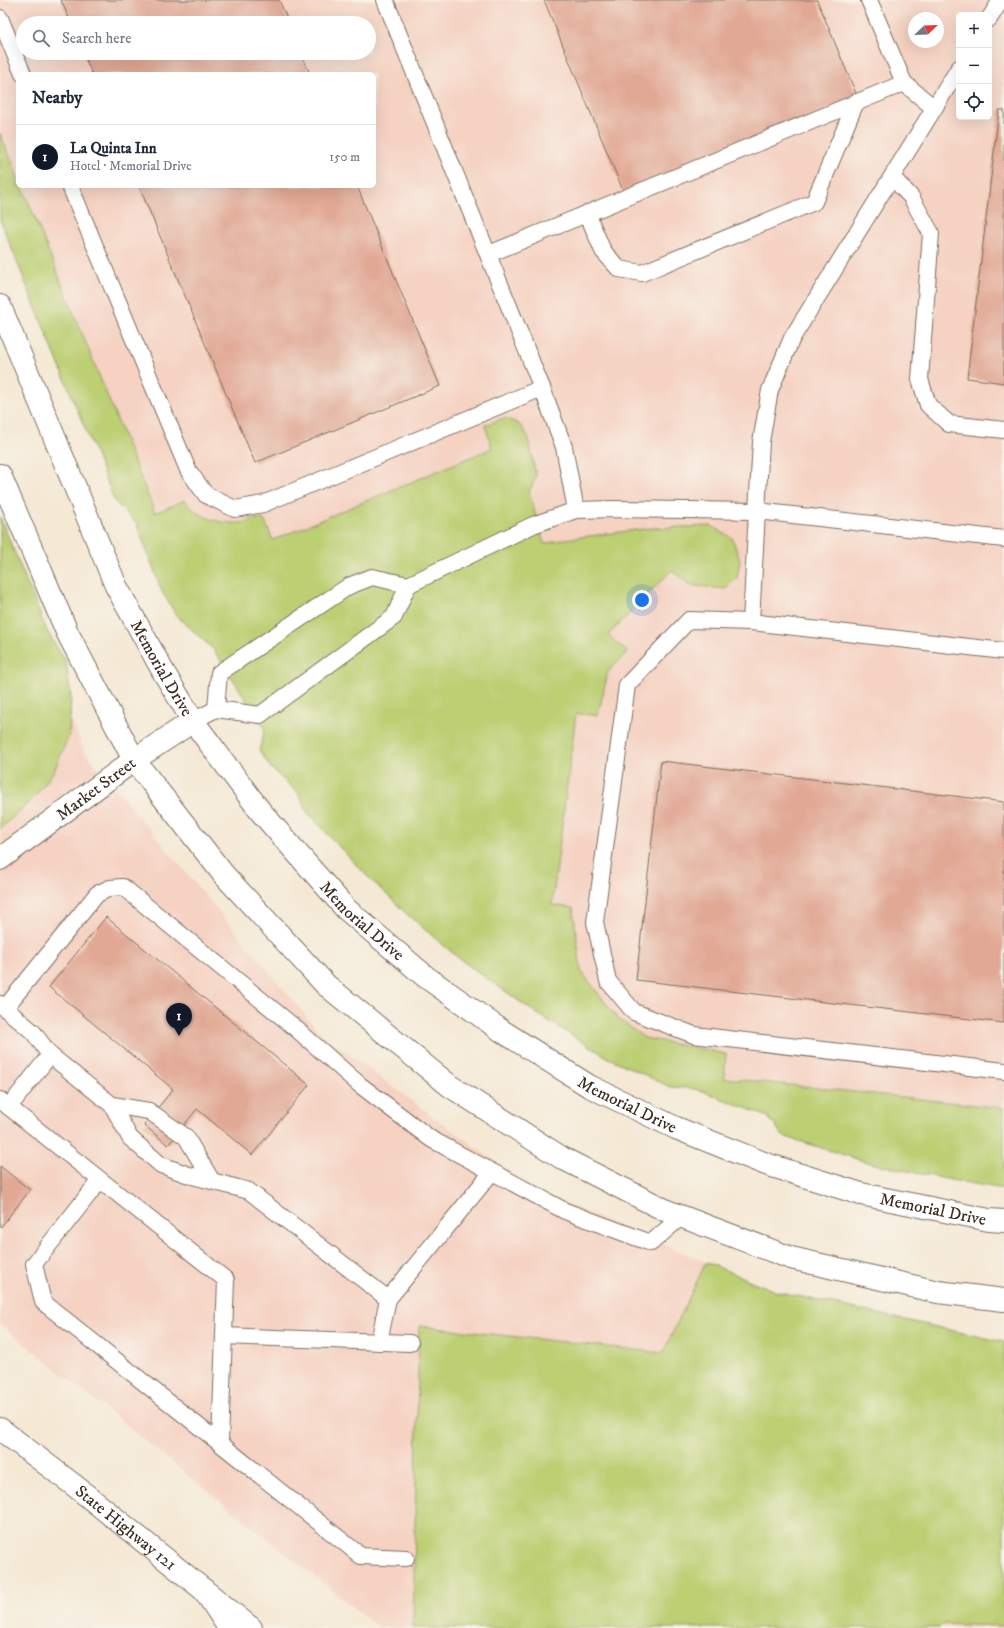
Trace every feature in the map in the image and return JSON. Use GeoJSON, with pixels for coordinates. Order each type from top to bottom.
{"type":"FeatureCollection","features":[{"type":"Feature","properties":{"kind":"main road","name":"Memorial Drive"},"geometry":{"type":"LineString","coordinates":[[0,306],[116,586],[164,673],[193,721],[261,812],[346,909],[426,977],[502,1031],[589,1086],[676,1128],[773,1166],[861,1194],[990,1220],[1004,1221]]}},
{"type":"Feature","properties":{"kind":"main road"},"geometry":{"type":"LineString","coordinates":[[0,475],[67,632],[134,760],[224,875],[326,985],[457,1090],[562,1158],[667,1211],[791,1258],[938,1292],[1004,1300]]}},
{"type":"Feature","properties":{"kind":"main road","name":"Market Street"},"geometry":{"type":"LineString","coordinates":[[0,859],[134,760],[193,721]]}},
{"type":"Feature","properties":{"kind":"main road","name":"State Highway 121"},"geometry":{"type":"LineString","coordinates":[[0,1429],[75,1486],[251,1628]]}},
{"type":"Feature","properties":{"kind":"main road"},"geometry":{"type":"LineString","coordinates":[[204,1590],[229,1628]]}},
{"type":"Feature","properties":{"kind":"lane"},"geometry":{"type":"LineString","coordinates":[[385,0],[542,388],[564,447],[576,510]]}},
{"type":"Feature","properties":{"kind":"lane"},"geometry":{"type":"LineString","coordinates":[[869,0],[904,83],[934,108]]}},
{"type":"Feature","properties":{"kind":"lane"},"geometry":{"type":"LineString","coordinates":[[992,14],[1001,0]]}},
{"type":"Feature","properties":{"kind":"lane"},"geometry":{"type":"LineString","coordinates":[[0,18],[16,57]]}},
{"type":"Feature","properties":{"kind":"lane"},"geometry":{"type":"LineString","coordinates":[[17,60],[22,72]]}},
{"type":"Feature","properties":{"kind":"lane"},"geometry":{"type":"LineString","coordinates":[[751,622],[761,442],[770,390],[792,338],[956,73]]}},
{"type":"Feature","properties":{"kind":"lane"},"geometry":{"type":"LineString","coordinates":[[489,254],[904,83]]}},
{"type":"Feature","properties":{"kind":"lane"},"geometry":{"type":"LineString","coordinates":[[587,213],[604,251],[619,269],[642,273],[800,208],[814,202],[856,102]]}},
{"type":"Feature","properties":{"kind":"lane"},"geometry":{"type":"LineString","coordinates":[[892,177],[911,197],[931,233],[920,378],[928,405],[949,424],[1004,430]]}},
{"type":"Feature","properties":{"kind":"lane"},"geometry":{"type":"LineString","coordinates":[[71,188],[188,470],[206,495],[235,509],[263,504],[542,388]]}},
{"type":"Feature","properties":{"kind":"lane"},"geometry":{"type":"LineString","coordinates":[[216,709],[219,673],[349,586],[372,577],[408,584],[533,525],[576,510],[622,509],[757,511],[1004,539]]}},
{"type":"Feature","properties":{"kind":"lane"},"geometry":{"type":"LineString","coordinates":[[193,721],[216,709],[260,715],[394,617],[408,584]]}},
{"type":"Feature","properties":{"kind":"lane"},"geometry":{"type":"LineString","coordinates":[[1004,651],[751,622],[689,620],[627,686],[595,922],[608,981],[634,1012],[694,1036],[1004,1071]]}},
{"type":"Feature","properties":{"kind":"lane"},"geometry":{"type":"LineString","coordinates":[[388,1299],[249,1191],[189,1175],[161,1165],[130,1138],[112,1105],[50,1055],[33,1032],[3,1006],[98,894],[110,888],[123,887],[293,1026],[360,1085],[431,1139],[565,1211],[651,1243],[682,1216]]}},
{"type":"Feature","properties":{"kind":"lane"},"geometry":{"type":"LineString","coordinates":[[50,1055],[4,1104],[226,1280],[220,1442]]}},
{"type":"Feature","properties":{"kind":"lane"},"geometry":{"type":"LineString","coordinates":[[112,1105],[149,1111],[186,1137],[212,1181]]}},
{"type":"Feature","properties":{"kind":"lane"},"geometry":{"type":"LineString","coordinates":[[379,1342],[388,1299],[492,1172]]}},
{"type":"Feature","properties":{"kind":"lane"},"geometry":{"type":"LineString","coordinates":[[100,1180],[34,1264],[42,1302],[220,1442],[361,1556],[406,1558]]}},
{"type":"Feature","properties":{"kind":"lane"},"geometry":{"type":"LineString","coordinates":[[224,1336],[410,1343]]}},
{"type":"Feature","properties":{"kind":"shaded area"},"geometry":{"type":"Polygon","coordinates":[[[0,0],[1004,0],[1004,1108],[724,1078],[726,1054],[645,1038],[617,1018],[581,971],[573,908],[552,905],[576,714],[605,683],[609,672],[627,652],[608,635],[672,570],[711,526],[652,528],[565,539],[544,544],[529,492],[536,477],[493,447],[273,540],[255,517],[242,523],[222,522],[204,517],[189,507],[155,513],[23,188],[376,188],[376,72],[16,72],[16,172],[0,133],[0,0]]]}},
{"type":"Feature","properties":{"kind":"shaded area"},"geometry":{"type":"Polygon","coordinates":[[[0,550],[84,751],[322,1035],[537,1192],[775,1291],[1004,1342],[1004,1628],[379,1628],[0,1324],[0,550]]]}},
{"type":"Feature","properties":{"kind":"green space"},"geometry":{"type":"Polygon","coordinates":[[[0,133],[16,172],[16,188],[23,188],[155,513],[185,500],[202,515],[217,521],[241,523],[253,519],[264,520],[273,540],[492,448],[485,425],[504,418],[519,424],[528,436],[536,477],[529,492],[544,544],[565,539],[652,528],[711,526],[732,538],[740,560],[737,578],[726,589],[690,585],[672,570],[608,635],[627,652],[608,672],[598,715],[576,714],[552,905],[573,908],[581,971],[617,1018],[645,1038],[726,1054],[724,1078],[1004,1108],[1004,1189],[951,1180],[870,1163],[783,1136],[768,1117],[703,1091],[689,1088],[670,1087],[607,1057],[536,1013],[461,960],[409,916],[361,870],[307,812],[298,793],[271,768],[259,750],[265,729],[214,650],[177,616],[162,592],[137,524],[115,502],[0,220],[0,133]]]}},
{"type":"Feature","properties":{"kind":"green space"},"geometry":{"type":"Polygon","coordinates":[[[0,517],[47,631],[66,662],[71,697],[69,735],[54,771],[33,799],[0,829],[0,517]]]}},
{"type":"Feature","properties":{"kind":"green space"},"geometry":{"type":"Polygon","coordinates":[[[706,1262],[775,1291],[1004,1342],[1004,1626],[944,1624],[940,1628],[413,1628],[419,1326],[663,1353],[706,1262]]]}},
{"type":"Feature","properties":{"kind":"building"},"geometry":{"type":"Polygon","coordinates":[[[61,0],[279,0],[286,16],[68,16],[61,0]]]}},
{"type":"Feature","properties":{"kind":"building"},"geometry":{"type":"Polygon","coordinates":[[[544,0],[817,0],[857,96],[624,193],[544,0]]]}},
{"type":"Feature","properties":{"kind":"building"},"geometry":{"type":"Polygon","coordinates":[[[86,60],[304,60],[309,72],[91,72],[86,60]]]}},
{"type":"Feature","properties":{"kind":"building"},"geometry":{"type":"Polygon","coordinates":[[[999,110],[1004,110],[1004,383],[967,378],[999,110]]]}},
{"type":"Feature","properties":{"kind":"building"},"geometry":{"type":"Polygon","coordinates":[[[140,188],[358,188],[440,386],[255,463],[140,188]]]}},
{"type":"Feature","properties":{"kind":"building"},"geometry":{"type":"Polygon","coordinates":[[[661,761],[1004,802],[1004,1023],[636,980],[661,761]]]}},
{"type":"Feature","properties":{"kind":"building"},"geometry":{"type":"Polygon","coordinates":[[[106,917],[309,1085],[252,1155],[197,1109],[168,1145],[144,1125],[173,1089],[49,987],[106,917]]]}},
{"type":"Feature","properties":{"kind":"building"},"geometry":{"type":"Polygon","coordinates":[[[0,1166],[30,1190],[0,1228],[0,1166]]]}},
{"type":"Feature","properties":{"kind":"place","name":"La Quinta Inn"},"geometry":{"type":"Point","coordinates":[179,1036]}}]}
